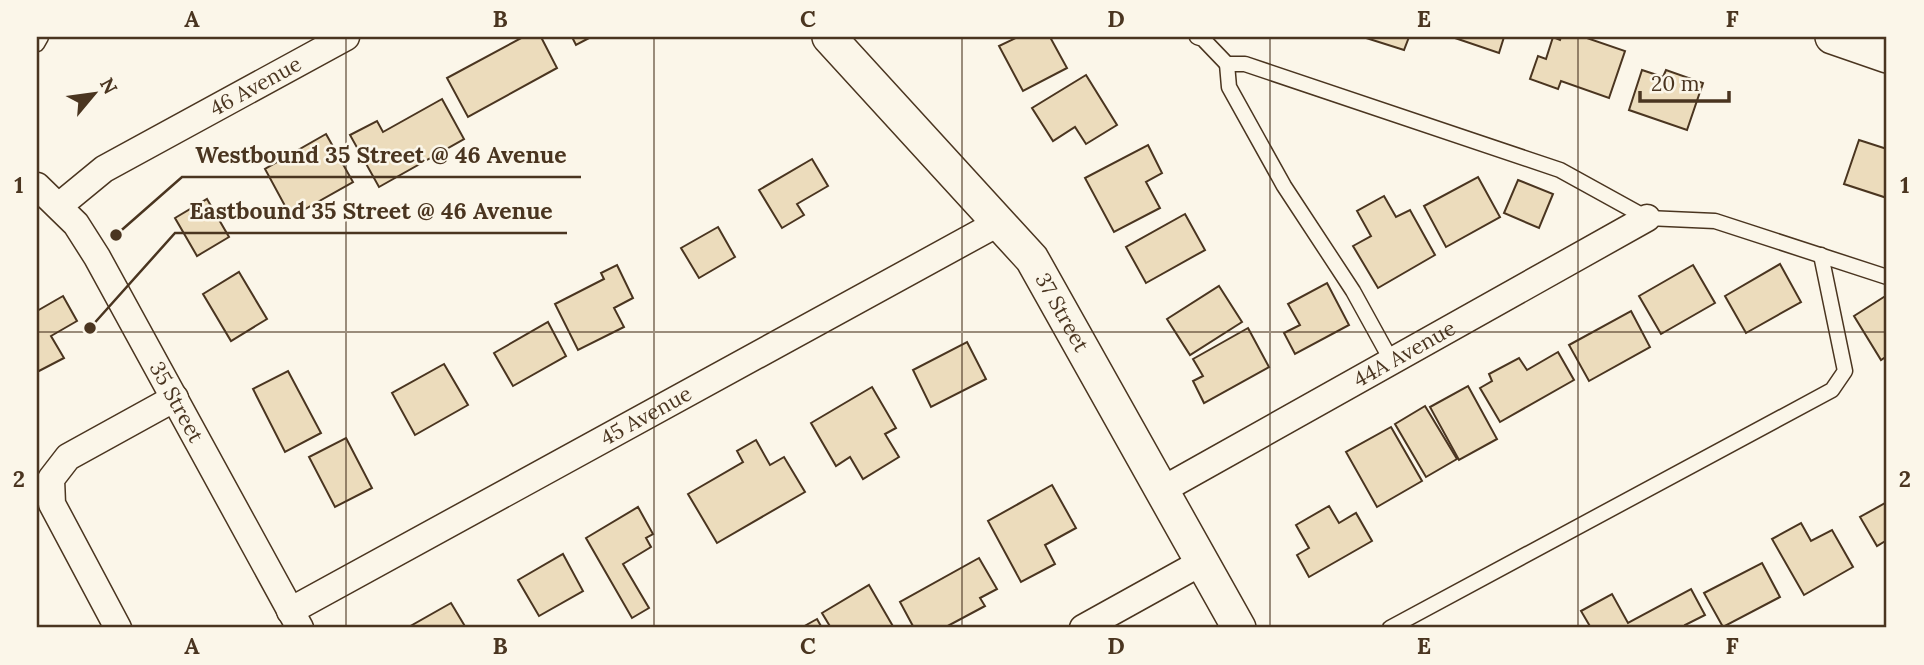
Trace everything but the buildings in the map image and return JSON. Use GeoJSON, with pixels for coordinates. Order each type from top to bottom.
{"type":"FeatureCollection","features":[{"type":"Feature","properties":{"kind":"street","name":"46 Avenue"},"geometry":{"type":"LineString","coordinates":[[59,206],[104,169],[346,37]]}},
{"type":"Feature","properties":{"kind":"street","name":"37 Street"},"geometry":{"type":"LineString","coordinates":[[829,37],[1023,247],[1044,278],[1238,628]]}},
{"type":"Feature","properties":{"kind":"street"},"geometry":{"type":"LineString","coordinates":[[1832,37],[1887,56]]}},
{"type":"Feature","properties":{"kind":"street","name":"35 Street"},"geometry":{"type":"LineString","coordinates":[[37,186],[59,206],[97,257],[295,619]]}},
{"type":"Feature","properties":{"kind":"street","name":"44A Avenue"},"geometry":{"type":"LineString","coordinates":[[1162,490],[1647,218]]}},
{"type":"Feature","properties":{"kind":"street","name":"45 Avenue"},"geometry":{"type":"LineString","coordinates":[[295,619],[1000,222]]}},
{"type":"Feature","properties":{"kind":"street"},"geometry":{"type":"LineString","coordinates":[[118,628],[52,505],[51,479],[68,457],[175,398]]}},
{"type":"Feature","properties":{"kind":"street"},"geometry":{"type":"LineString","coordinates":[[1083,628],[1202,562]]}},
{"type":"Feature","properties":{"kind":"lane"},"geometry":{"type":"LineString","coordinates":[[37,44],[41,37]]}},
{"type":"Feature","properties":{"kind":"lane"},"geometry":{"type":"LineString","coordinates":[[1197,37],[1203,39],[1227,64],[1229,87],[1277,175],[1353,291],[1391,360]]}},
{"type":"Feature","properties":{"kind":"lane"},"geometry":{"type":"LineString","coordinates":[[1227,64],[1245,64],[1560,170],[1647,218],[1715,221],[1887,277]]}},
{"type":"Feature","properties":{"kind":"lane"},"geometry":{"type":"LineString","coordinates":[[1390,628],[1832,390],[1845,371],[1821,255]]}},
{"type":"Feature","properties":{"kind":"place","name":"Westbound 35 Street @ 46 Avenue"},"geometry":{"type":"Point","coordinates":[116,235]}},
{"type":"Feature","properties":{"kind":"place","name":"Eastbound 35 Street @ 46 Avenue"},"geometry":{"type":"Point","coordinates":[90,328]}}]}
